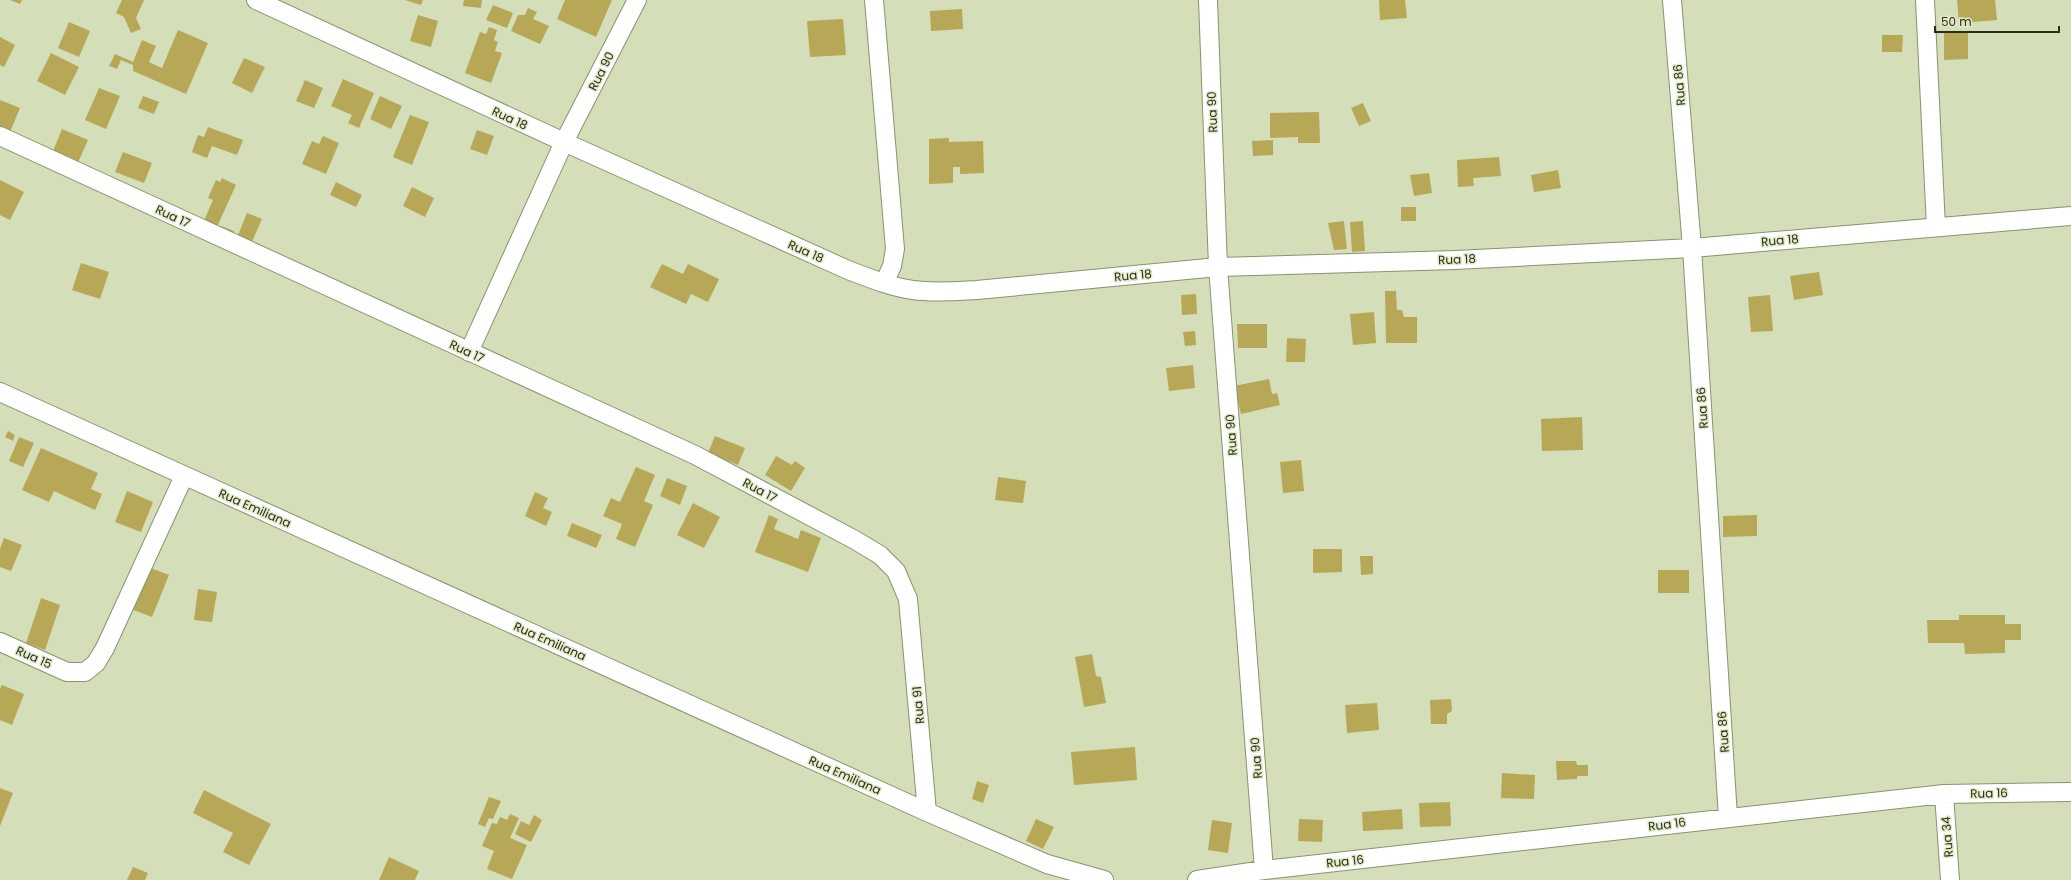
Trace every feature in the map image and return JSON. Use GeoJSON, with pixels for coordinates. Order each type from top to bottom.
{"type":"FeatureCollection","features":[{"type":"Feature","properties":{"kind":"street","name":"Rua 18"},"geometry":{"type":"LineString","coordinates":[[256,0],[564,142],[848,270],[884,283],[912,290],[947,292],[1218,267],[1455,260],[1692,248],[2071,216]]}},
{"type":"Feature","properties":{"kind":"street","name":"Rua 90"},"geometry":{"type":"LineString","coordinates":[[469,352],[564,142],[637,0]]}},
{"type":"Feature","properties":{"kind":"street"},"geometry":{"type":"LineString","coordinates":[[874,0],[895,248],[892,266],[884,283]]}},
{"type":"Feature","properties":{"kind":"street","name":"Rua 90"},"geometry":{"type":"LineString","coordinates":[[1208,0],[1218,267],[1264,870]]}},
{"type":"Feature","properties":{"kind":"street","name":"Rua 86"},"geometry":{"type":"LineString","coordinates":[[1672,0],[1692,248],[1728,817]]}},
{"type":"Feature","properties":{"kind":"street"},"geometry":{"type":"LineString","coordinates":[[1925,0],[1936,227]]}},
{"type":"Feature","properties":{"kind":"street","name":"Rua 17"},"geometry":{"type":"LineString","coordinates":[[0,136],[695,456],[855,540],[880,555],[896,572],[908,599]]}},
{"type":"Feature","properties":{"kind":"street","name":"Rua Emiliana"},"geometry":{"type":"LineString","coordinates":[[0,392],[927,812],[1048,864],[1104,880]]}},
{"type":"Feature","properties":{"kind":"street","name":"Rua 15"},"geometry":{"type":"LineString","coordinates":[[0,642],[67,672],[85,672],[96,663],[105,648],[184,476]]}},
{"type":"Feature","properties":{"kind":"street","name":"Rua 91"},"geometry":{"type":"LineString","coordinates":[[908,599],[927,812]]}},
{"type":"Feature","properties":{"kind":"street","name":"Rua 16"},"geometry":{"type":"LineString","coordinates":[[1264,870],[1944,794],[2071,792]]}},
{"type":"Feature","properties":{"kind":"street","name":"Rua 34"},"geometry":{"type":"LineString","coordinates":[[1944,794],[1950,880]]}},
{"type":"Feature","properties":{"kind":"street"},"geometry":{"type":"LineString","coordinates":[[1197,880],[1264,870]]}},
{"type":"Feature","properties":{"kind":"building"},"geometry":{"type":"Polygon","coordinates":[[[10,0],[22,0],[20,4],[10,0]]]}},
{"type":"Feature","properties":{"kind":"building"},"geometry":{"type":"Polygon","coordinates":[[[122,0],[144,0],[136,18],[141,29],[131,33],[124,17],[116,13],[122,0]]]}},
{"type":"Feature","properties":{"kind":"building"},"geometry":{"type":"Polygon","coordinates":[[[405,0],[423,0],[421,5],[405,0]]]}},
{"type":"Feature","properties":{"kind":"building"},"geometry":{"type":"Polygon","coordinates":[[[464,0],[482,0],[481,8],[463,6],[464,0]]]}},
{"type":"Feature","properties":{"kind":"building"},"geometry":{"type":"Polygon","coordinates":[[[565,0],[612,0],[596,37],[557,19],[565,0]]]}},
{"type":"Feature","properties":{"kind":"building"},"geometry":{"type":"Polygon","coordinates":[[[1379,0],[1405,0],[1407,18],[1380,20],[1379,0]]]}},
{"type":"Feature","properties":{"kind":"building"},"geometry":{"type":"Polygon","coordinates":[[[1957,0],[1995,0],[1997,20],[1959,23],[1957,0]]]}},
{"type":"Feature","properties":{"kind":"building"},"geometry":{"type":"Polygon","coordinates":[[[493,5],[513,13],[507,28],[486,20],[493,5]]]}},
{"type":"Feature","properties":{"kind":"building"},"geometry":{"type":"Polygon","coordinates":[[[528,8],[537,12],[533,19],[549,26],[540,44],[511,31],[518,15],[525,15],[528,8]]]}},
{"type":"Feature","properties":{"kind":"building"},"geometry":{"type":"Polygon","coordinates":[[[962,9],[963,29],[931,31],[930,11],[962,9]]]}},
{"type":"Feature","properties":{"kind":"building"},"geometry":{"type":"Polygon","coordinates":[[[418,15],[438,21],[431,47],[410,41],[418,15]]]}},
{"type":"Feature","properties":{"kind":"building"},"geometry":{"type":"Polygon","coordinates":[[[843,19],[846,55],[810,57],[807,21],[843,19]]]}},
{"type":"Feature","properties":{"kind":"building"},"geometry":{"type":"Polygon","coordinates":[[[69,22],[90,31],[79,57],[58,48],[69,22]]]}},
{"type":"Feature","properties":{"kind":"building"},"geometry":{"type":"Polygon","coordinates":[[[489,27],[497,30],[494,40],[498,42],[495,51],[502,53],[491,83],[465,73],[480,32],[486,34],[489,27]]]}},
{"type":"Feature","properties":{"kind":"building"},"geometry":{"type":"Polygon","coordinates":[[[178,30],[208,43],[186,94],[133,71],[133,65],[121,60],[117,69],[109,66],[115,54],[133,62],[142,40],[156,46],[149,62],[162,68],[178,30]]]}},
{"type":"Feature","properties":{"kind":"building"},"geometry":{"type":"Polygon","coordinates":[[[1968,31],[1968,59],[1944,60],[1944,32],[1968,31]]]}},
{"type":"Feature","properties":{"kind":"building"},"geometry":{"type":"Polygon","coordinates":[[[1882,35],[1903,35],[1902,52],[1882,52],[1882,35]]]}},
{"type":"Feature","properties":{"kind":"building"},"geometry":{"type":"Polygon","coordinates":[[[0,37],[15,45],[4,67],[0,65],[0,37]]]}},
{"type":"Feature","properties":{"kind":"building"},"geometry":{"type":"Polygon","coordinates":[[[51,53],[79,67],[65,95],[37,81],[51,53]]]}},
{"type":"Feature","properties":{"kind":"building"},"geometry":{"type":"Polygon","coordinates":[[[244,58],[265,67],[252,93],[232,83],[244,58]]]}},
{"type":"Feature","properties":{"kind":"building"},"geometry":{"type":"Polygon","coordinates":[[[343,79],[374,93],[359,128],[348,123],[352,115],[331,106],[343,79]]]}},
{"type":"Feature","properties":{"kind":"building"},"geometry":{"type":"Polygon","coordinates":[[[305,80],[323,88],[314,108],[296,101],[305,80]]]}},
{"type":"Feature","properties":{"kind":"building"},"geometry":{"type":"Polygon","coordinates":[[[99,88],[120,96],[106,129],[85,120],[99,88]]]}},
{"type":"Feature","properties":{"kind":"building"},"geometry":{"type":"Polygon","coordinates":[[[143,96],[159,102],[154,114],[138,108],[143,96]]]}},
{"type":"Feature","properties":{"kind":"building"},"geometry":{"type":"Polygon","coordinates":[[[380,96],[402,106],[391,129],[370,119],[380,96]]]}},
{"type":"Feature","properties":{"kind":"building"},"geometry":{"type":"Polygon","coordinates":[[[0,100],[20,108],[10,132],[0,128],[0,100]]]}},
{"type":"Feature","properties":{"kind":"building"},"geometry":{"type":"Polygon","coordinates":[[[1363,103],[1371,121],[1359,126],[1351,108],[1363,103]]]}},
{"type":"Feature","properties":{"kind":"building"},"geometry":{"type":"Polygon","coordinates":[[[1319,112],[1320,143],[1298,143],[1298,137],[1270,138],[1270,113],[1319,112]]]}},
{"type":"Feature","properties":{"kind":"building"},"geometry":{"type":"Polygon","coordinates":[[[410,115],[429,122],[412,165],[393,157],[410,115]]]}},
{"type":"Feature","properties":{"kind":"building"},"geometry":{"type":"Polygon","coordinates":[[[208,127],[243,140],[237,155],[212,146],[207,158],[192,152],[198,135],[204,137],[208,127]]]}},
{"type":"Feature","properties":{"kind":"building"},"geometry":{"type":"Polygon","coordinates":[[[62,129],[88,140],[76,167],[51,156],[62,129]]]}},
{"type":"Feature","properties":{"kind":"building"},"geometry":{"type":"Polygon","coordinates":[[[477,130],[494,136],[487,155],[470,149],[477,130]]]}},
{"type":"Feature","properties":{"kind":"building"},"geometry":{"type":"Polygon","coordinates":[[[323,136],[339,143],[326,174],[302,164],[312,141],[319,144],[323,136]]]}},
{"type":"Feature","properties":{"kind":"building"},"geometry":{"type":"Polygon","coordinates":[[[949,138],[949,142],[983,141],[984,173],[960,174],[960,167],[953,167],[953,183],[929,184],[929,139],[949,138]]]}},
{"type":"Feature","properties":{"kind":"building"},"geometry":{"type":"Polygon","coordinates":[[[1273,140],[1273,155],[1253,156],[1252,141],[1273,140]]]}},
{"type":"Feature","properties":{"kind":"building"},"geometry":{"type":"Polygon","coordinates":[[[123,152],[152,163],[144,183],[115,172],[123,152]]]}},
{"type":"Feature","properties":{"kind":"building"},"geometry":{"type":"Polygon","coordinates":[[[1499,157],[1501,176],[1473,178],[1474,186],[1458,187],[1457,160],[1499,157]]]}},
{"type":"Feature","properties":{"kind":"building"},"geometry":{"type":"Polygon","coordinates":[[[1558,170],[1561,188],[1534,192],[1531,175],[1558,170]]]}},
{"type":"Feature","properties":{"kind":"building"},"geometry":{"type":"Polygon","coordinates":[[[1429,173],[1432,193],[1414,196],[1410,175],[1429,173]]]}},
{"type":"Feature","properties":{"kind":"building"},"geometry":{"type":"Polygon","coordinates":[[[222,178],[236,185],[216,229],[203,223],[213,200],[208,198],[216,180],[220,182],[222,178]]]}},
{"type":"Feature","properties":{"kind":"building"},"geometry":{"type":"Polygon","coordinates":[[[0,180],[24,192],[10,220],[0,215],[0,180]]]}},
{"type":"Feature","properties":{"kind":"building"},"geometry":{"type":"Polygon","coordinates":[[[336,182],[362,195],[356,207],[330,195],[336,182]]]}},
{"type":"Feature","properties":{"kind":"building"},"geometry":{"type":"Polygon","coordinates":[[[412,187],[434,198],[425,217],[403,206],[412,187]]]}},
{"type":"Feature","properties":{"kind":"building"},"geometry":{"type":"Polygon","coordinates":[[[1401,207],[1416,207],[1416,221],[1401,221],[1401,207]]]}},
{"type":"Feature","properties":{"kind":"building"},"geometry":{"type":"Polygon","coordinates":[[[247,213],[262,219],[250,246],[236,240],[247,213]]]}},
{"type":"Feature","properties":{"kind":"building"},"geometry":{"type":"Polygon","coordinates":[[[1344,221],[1347,249],[1334,250],[1328,223],[1344,221]]]}},
{"type":"Feature","properties":{"kind":"building"},"geometry":{"type":"Polygon","coordinates":[[[1363,221],[1365,251],[1352,252],[1350,222],[1363,221]]]}},
{"type":"Feature","properties":{"kind":"building"},"geometry":{"type":"Polygon","coordinates":[[[221,226],[234,231],[232,237],[219,233],[221,226]]]}},
{"type":"Feature","properties":{"kind":"building"},"geometry":{"type":"Polygon","coordinates":[[[81,263],[109,272],[100,299],[72,290],[81,263]]]}},
{"type":"Feature","properties":{"kind":"building"},"geometry":{"type":"Polygon","coordinates":[[[662,264],[683,274],[688,264],[719,279],[708,302],[691,294],[686,304],[650,287],[662,264]]]}},
{"type":"Feature","properties":{"kind":"building"},"geometry":{"type":"Polygon","coordinates":[[[1819,272],[1823,295],[1794,300],[1790,276],[1819,272]]]}},
{"type":"Feature","properties":{"kind":"building"},"geometry":{"type":"Polygon","coordinates":[[[1385,291],[1396,291],[1397,310],[1402,310],[1404,317],[1417,317],[1417,343],[1386,343],[1385,291]]]}},
{"type":"Feature","properties":{"kind":"building"},"geometry":{"type":"Polygon","coordinates":[[[1196,294],[1197,314],[1182,315],[1181,295],[1196,294]]]}},
{"type":"Feature","properties":{"kind":"building"},"geometry":{"type":"Polygon","coordinates":[[[1770,295],[1773,331],[1751,332],[1748,297],[1770,295]]]}},
{"type":"Feature","properties":{"kind":"building"},"geometry":{"type":"Polygon","coordinates":[[[1374,312],[1376,343],[1353,345],[1350,314],[1374,312]]]}},
{"type":"Feature","properties":{"kind":"building"},"geometry":{"type":"Polygon","coordinates":[[[1237,324],[1267,324],[1267,348],[1238,348],[1237,324]]]}},
{"type":"Feature","properties":{"kind":"building"},"geometry":{"type":"Polygon","coordinates":[[[1195,331],[1196,345],[1185,346],[1183,332],[1195,331]]]}},
{"type":"Feature","properties":{"kind":"building"},"geometry":{"type":"Polygon","coordinates":[[[1287,338],[1306,339],[1305,362],[1286,362],[1287,338]]]}},
{"type":"Feature","properties":{"kind":"building"},"geometry":{"type":"Polygon","coordinates":[[[1193,365],[1195,388],[1169,391],[1166,368],[1193,365]]]}},
{"type":"Feature","properties":{"kind":"building"},"geometry":{"type":"Polygon","coordinates":[[[1269,379],[1272,394],[1277,393],[1280,405],[1241,414],[1234,386],[1269,379]]]}},
{"type":"Feature","properties":{"kind":"building"},"geometry":{"type":"Polygon","coordinates":[[[1582,417],[1583,450],[1542,451],[1541,419],[1582,417]]]}},
{"type":"Feature","properties":{"kind":"building"},"geometry":{"type":"Polygon","coordinates":[[[8,431],[15,435],[13,441],[5,437],[8,431]]]}},
{"type":"Feature","properties":{"kind":"building"},"geometry":{"type":"Polygon","coordinates":[[[715,436],[745,448],[738,465],[708,453],[715,436]]]}},
{"type":"Feature","properties":{"kind":"building"},"geometry":{"type":"Polygon","coordinates":[[[19,437],[34,443],[23,467],[9,461],[19,437]]]}},
{"type":"Feature","properties":{"kind":"building"},"geometry":{"type":"Polygon","coordinates":[[[41,448],[98,473],[91,489],[102,494],[95,510],[54,491],[49,502],[22,490],[41,448]]]}},
{"type":"Feature","properties":{"kind":"building"},"geometry":{"type":"Polygon","coordinates":[[[776,456],[792,465],[795,461],[805,468],[791,491],[765,475],[776,456]]]}},
{"type":"Feature","properties":{"kind":"building"},"geometry":{"type":"Polygon","coordinates":[[[1301,460],[1304,491],[1283,493],[1280,462],[1301,460]]]}},
{"type":"Feature","properties":{"kind":"building"},"geometry":{"type":"Polygon","coordinates":[[[636,467],[655,475],[644,501],[653,505],[635,547],[616,539],[622,524],[603,516],[611,498],[620,502],[636,467]]]}},
{"type":"Feature","properties":{"kind":"building"},"geometry":{"type":"Polygon","coordinates":[[[998,477],[1026,481],[1023,503],[995,500],[998,477]]]}},
{"type":"Feature","properties":{"kind":"building"},"geometry":{"type":"Polygon","coordinates":[[[667,478],[687,486],[680,505],[660,496],[667,478]]]}},
{"type":"Feature","properties":{"kind":"building"},"geometry":{"type":"Polygon","coordinates":[[[127,491],[153,502],[141,532],[115,522],[127,491]]]}},
{"type":"Feature","properties":{"kind":"building"},"geometry":{"type":"Polygon","coordinates":[[[535,492],[548,498],[543,508],[552,512],[546,526],[525,516],[535,492]]]}},
{"type":"Feature","properties":{"kind":"building"},"geometry":{"type":"Polygon","coordinates":[[[693,503],[720,517],[704,548],[677,535],[693,503]]]}},
{"type":"Feature","properties":{"kind":"building"},"geometry":{"type":"Polygon","coordinates":[[[769,515],[778,519],[774,529],[798,539],[801,530],[821,538],[808,572],[755,552],[769,515]]]}},
{"type":"Feature","properties":{"kind":"building"},"geometry":{"type":"Polygon","coordinates":[[[1757,515],[1757,536],[1723,537],[1723,516],[1757,515]]]}},
{"type":"Feature","properties":{"kind":"building"},"geometry":{"type":"Polygon","coordinates":[[[572,523],[602,535],[596,548],[567,536],[572,523]]]}},
{"type":"Feature","properties":{"kind":"building"},"geometry":{"type":"Polygon","coordinates":[[[4,538],[22,545],[11,571],[0,567],[0,549],[4,538]]]}},
{"type":"Feature","properties":{"kind":"building"},"geometry":{"type":"Polygon","coordinates":[[[1313,549],[1342,549],[1342,572],[1313,573],[1313,549]]]}},
{"type":"Feature","properties":{"kind":"building"},"geometry":{"type":"Polygon","coordinates":[[[1360,556],[1373,556],[1373,574],[1361,575],[1360,556]]]}},
{"type":"Feature","properties":{"kind":"building"},"geometry":{"type":"Polygon","coordinates":[[[148,567],[169,575],[152,617],[131,609],[148,567]]]}},
{"type":"Feature","properties":{"kind":"building"},"geometry":{"type":"Polygon","coordinates":[[[1658,570],[1689,570],[1689,593],[1658,593],[1658,570]]]}},
{"type":"Feature","properties":{"kind":"building"},"geometry":{"type":"Polygon","coordinates":[[[198,589],[217,592],[212,622],[194,620],[198,589]]]}},
{"type":"Feature","properties":{"kind":"building"},"geometry":{"type":"Polygon","coordinates":[[[41,598],[60,605],[45,650],[26,643],[41,598]]]}},
{"type":"Feature","properties":{"kind":"building"},"geometry":{"type":"Polygon","coordinates":[[[1959,615],[2005,615],[2005,624],[2021,624],[2021,640],[2005,640],[2005,653],[1965,654],[1964,643],[1928,643],[1927,620],[1959,620],[1959,615]]]}},
{"type":"Feature","properties":{"kind":"building"},"geometry":{"type":"Polygon","coordinates":[[[1092,654],[1096,676],[1101,677],[1106,703],[1084,707],[1075,657],[1092,654]]]}},
{"type":"Feature","properties":{"kind":"building"},"geometry":{"type":"Polygon","coordinates":[[[2,685],[24,694],[12,725],[0,720],[0,689],[2,685]]]}},
{"type":"Feature","properties":{"kind":"building"},"geometry":{"type":"Polygon","coordinates":[[[1451,699],[1452,711],[1447,714],[1447,724],[1431,724],[1430,700],[1451,699]]]}},
{"type":"Feature","properties":{"kind":"building"},"geometry":{"type":"Polygon","coordinates":[[[1377,703],[1379,730],[1347,733],[1345,705],[1377,703]]]}},
{"type":"Feature","properties":{"kind":"building"},"geometry":{"type":"Polygon","coordinates":[[[1135,747],[1137,780],[1074,785],[1071,752],[1135,747]]]}},
{"type":"Feature","properties":{"kind":"building"},"geometry":{"type":"Polygon","coordinates":[[[1556,761],[1576,761],[1577,765],[1588,765],[1588,776],[1577,776],[1577,779],[1557,780],[1556,761]]]}},
{"type":"Feature","properties":{"kind":"building"},"geometry":{"type":"Polygon","coordinates":[[[1502,773],[1535,775],[1534,799],[1501,798],[1502,773]]]}},
{"type":"Feature","properties":{"kind":"building"},"geometry":{"type":"Polygon","coordinates":[[[977,781],[989,785],[983,803],[972,799],[977,781]]]}},
{"type":"Feature","properties":{"kind":"building"},"geometry":{"type":"Polygon","coordinates":[[[0,788],[13,793],[0,826],[0,788]]]}},
{"type":"Feature","properties":{"kind":"building"},"geometry":{"type":"Polygon","coordinates":[[[204,790],[271,824],[249,865],[223,852],[233,833],[193,813],[204,790]]]}},
{"type":"Feature","properties":{"kind":"building"},"geometry":{"type":"Polygon","coordinates":[[[489,797],[501,801],[493,819],[489,818],[485,827],[478,824],[489,797]]]}},
{"type":"Feature","properties":{"kind":"building"},"geometry":{"type":"Polygon","coordinates":[[[1450,802],[1451,826],[1420,827],[1419,803],[1450,802]]]}},
{"type":"Feature","properties":{"kind":"building"},"geometry":{"type":"Polygon","coordinates":[[[1402,809],[1403,829],[1363,831],[1362,812],[1402,809]]]}},
{"type":"Feature","properties":{"kind":"building"},"geometry":{"type":"Polygon","coordinates":[[[510,814],[519,818],[510,838],[527,845],[512,879],[487,869],[494,851],[482,846],[492,823],[497,824],[500,817],[507,820],[510,814]]]}},
{"type":"Feature","properties":{"kind":"building"},"geometry":{"type":"Polygon","coordinates":[[[534,815],[542,820],[531,842],[515,834],[521,821],[529,825],[534,815]]]}},
{"type":"Feature","properties":{"kind":"building"},"geometry":{"type":"Polygon","coordinates":[[[1036,819],[1054,827],[1043,849],[1026,841],[1036,819]]]}},
{"type":"Feature","properties":{"kind":"building"},"geometry":{"type":"Polygon","coordinates":[[[1299,819],[1323,820],[1322,842],[1298,841],[1299,819]]]}},
{"type":"Feature","properties":{"kind":"building"},"geometry":{"type":"Polygon","coordinates":[[[1212,820],[1232,823],[1228,853],[1208,850],[1212,820]]]}},
{"type":"Feature","properties":{"kind":"building"},"geometry":{"type":"Polygon","coordinates":[[[389,857],[419,871],[415,880],[379,880],[389,857]]]}},
{"type":"Feature","properties":{"kind":"building"},"geometry":{"type":"Polygon","coordinates":[[[133,867],[148,873],[145,880],[127,880],[133,867]]]}}]}
